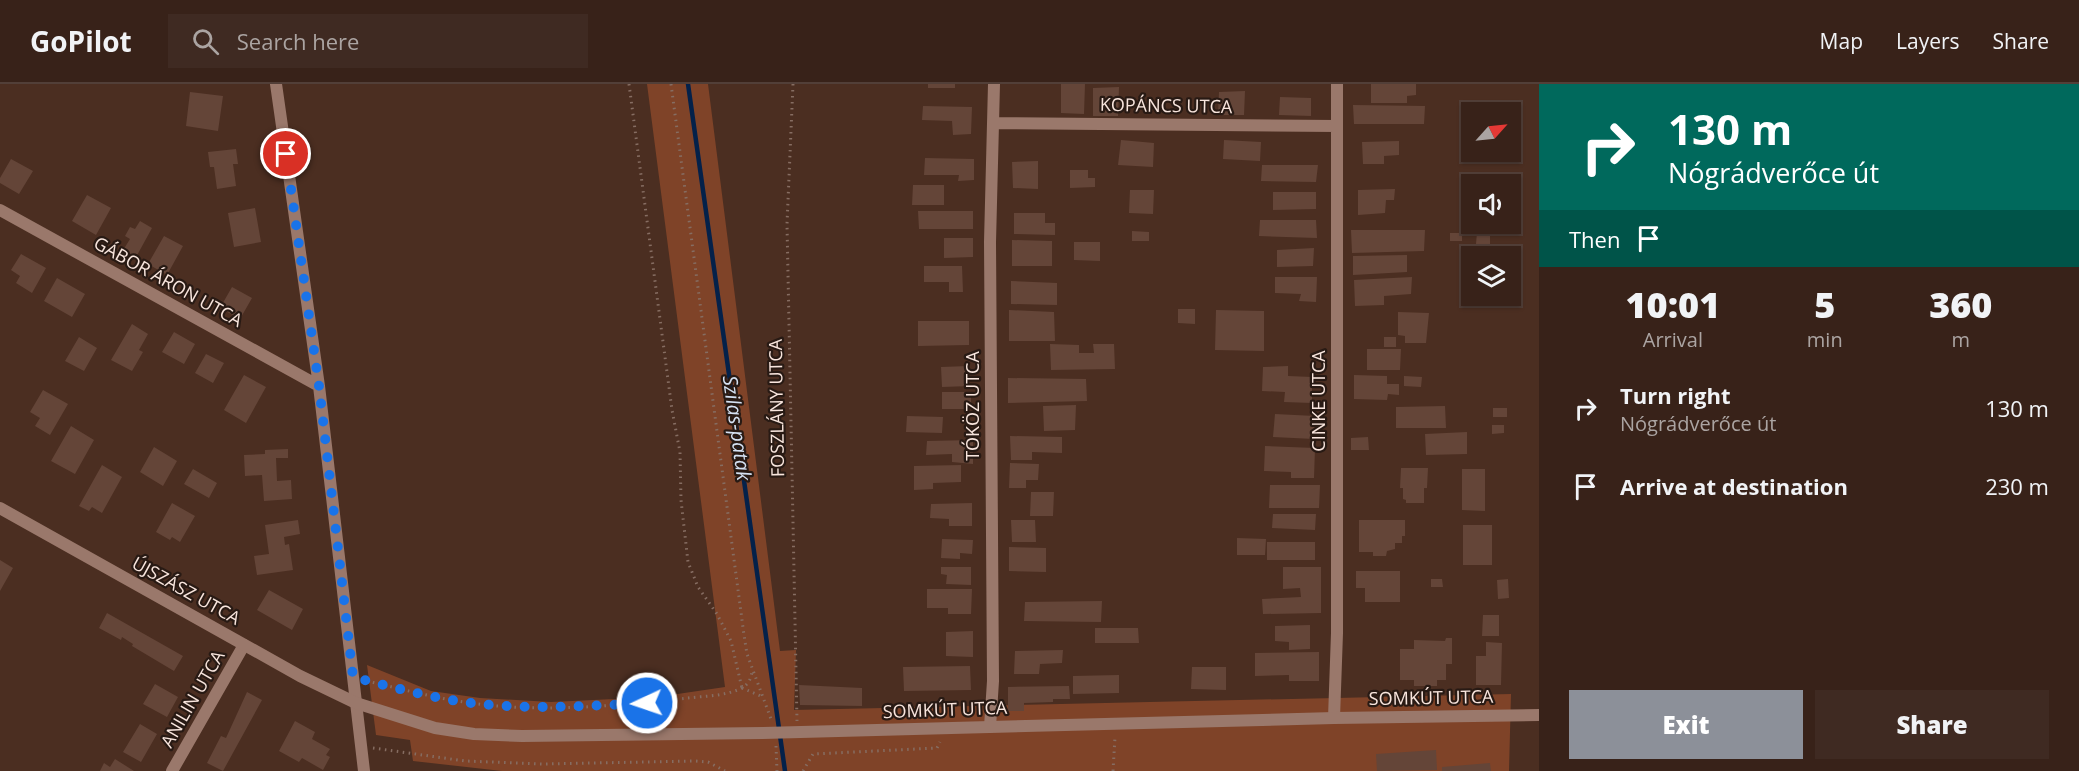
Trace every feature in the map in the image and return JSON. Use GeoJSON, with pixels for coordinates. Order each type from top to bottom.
{"type":"FeatureCollection","features":[{"type":"Feature","properties":{"kind":"street"},"geometry":{"type":"LineString","coordinates":[[276,84],[319,386],[364,771]]}},
{"type":"Feature","properties":{"kind":"street","name":"TÓKÖZ UTCA"},"geometry":{"type":"LineString","coordinates":[[990,727],[993,681],[990,242],[994,84]]}},
{"type":"Feature","properties":{"kind":"street","name":"CINKE UTCA"},"geometry":{"type":"LineString","coordinates":[[1334,718],[1337,633],[1336,84]]}},
{"type":"Feature","properties":{"kind":"street","name":"KOPÁNCS UTCA"},"geometry":{"type":"LineString","coordinates":[[994,123],[1337,126]]}},
{"type":"Feature","properties":{"kind":"street","name":"GÁBOR ÁRON UTCA"},"geometry":{"type":"LineString","coordinates":[[0,210],[319,386]]}},
{"type":"Feature","properties":{"kind":"street","name":"ÚJSZÁSZ UTCA"},"geometry":{"type":"LineString","coordinates":[[0,508],[244,645],[356,703]]}},
{"type":"Feature","properties":{"kind":"street","name":"ANILIN UTCA"},"geometry":{"type":"LineString","coordinates":[[172,771],[244,645]]}},
{"type":"Feature","properties":{"kind":"street","name":"SOMKÚT UTCA"},"geometry":{"type":"LineString","coordinates":[[356,703],[435,728],[474,734],[522,736],[1539,715]]}},
{"type":"Feature","properties":{"kind":"path"},"geometry":{"type":"LineString","coordinates":[[629,84],[672,410],[680,452],[681,500],[688,561],[698,587],[717,614],[731,641],[742,688]]}},
{"type":"Feature","properties":{"kind":"path"},"geometry":{"type":"LineString","coordinates":[[671,84],[744,635],[752,668],[764,698],[769,730]]}},
{"type":"Feature","properties":{"kind":"path","name":"FOSZLÁNY UTCA"},"geometry":{"type":"LineString","coordinates":[[793,84],[787,224],[793,732]]}},
{"type":"Feature","properties":{"kind":"path"},"geometry":{"type":"LineString","coordinates":[[353,677],[426,696],[471,703],[529,707],[647,703],[723,694],[742,688],[751,678],[752,668]]}},
{"type":"Feature","properties":{"kind":"path"},"geometry":{"type":"LineString","coordinates":[[742,688],[764,698]]}},
{"type":"Feature","properties":{"kind":"path"},"geometry":{"type":"LineString","coordinates":[[1113,771],[1115,723]]}},
{"type":"Feature","properties":{"kind":"path"},"geometry":{"type":"LineString","coordinates":[[803,771],[813,754],[938,748],[944,728]]}},
{"type":"Feature","properties":{"kind":"path"},"geometry":{"type":"LineString","coordinates":[[360,747],[465,761],[542,764],[695,760],[708,762],[725,771]]}},
{"type":"Feature","properties":{"kind":"path"},"geometry":{"type":"LineString","coordinates":[[777,755],[777,771]]}},
{"type":"Feature","properties":{"kind":"shaded area"},"geometry":{"type":"Polygon","coordinates":[[[647,84],[708,84],[780,651],[796,650],[794,710],[1511,694],[1509,771],[502,771],[413,761],[410,740],[376,735],[367,665],[431,691],[480,698],[551,702],[657,697],[725,687],[647,84]]]}},
{"type":"Feature","properties":{"kind":"building"},"geometry":{"type":"Polygon","coordinates":[[[928,84],[955,84],[955,88],[928,88],[928,84]]]}},
{"type":"Feature","properties":{"kind":"building"},"geometry":{"type":"Polygon","coordinates":[[[1061,84],[1085,84],[1084,114],[1061,113],[1061,84]]]}},
{"type":"Feature","properties":{"kind":"building"},"geometry":{"type":"Polygon","coordinates":[[[1371,84],[1416,84],[1416,95],[1407,96],[1407,103],[1371,103],[1371,84]]]}},
{"type":"Feature","properties":{"kind":"building"},"geometry":{"type":"Polygon","coordinates":[[[1119,87],[1118,116],[1093,116],[1093,88],[1119,87]]]}},
{"type":"Feature","properties":{"kind":"building"},"geometry":{"type":"Polygon","coordinates":[[[1245,91],[1244,115],[1218,115],[1219,92],[1245,91]]]}},
{"type":"Feature","properties":{"kind":"building"},"geometry":{"type":"Polygon","coordinates":[[[190,92],[223,96],[218,131],[186,126],[190,92]]]}},
{"type":"Feature","properties":{"kind":"building"},"geometry":{"type":"Polygon","coordinates":[[[1280,97],[1311,98],[1311,116],[1279,115],[1280,97]]]}},
{"type":"Feature","properties":{"kind":"building"},"geometry":{"type":"Polygon","coordinates":[[[1353,105],[1425,106],[1424,124],[1354,124],[1353,105]]]}},
{"type":"Feature","properties":{"kind":"building"},"geometry":{"type":"Polygon","coordinates":[[[923,106],[972,107],[971,134],[953,135],[952,121],[922,120],[923,106]]]}},
{"type":"Feature","properties":{"kind":"building"},"geometry":{"type":"Polygon","coordinates":[[[1121,140],[1154,143],[1153,167],[1118,165],[1121,140]]]}},
{"type":"Feature","properties":{"kind":"building"},"geometry":{"type":"Polygon","coordinates":[[[1224,140],[1261,142],[1260,161],[1223,159],[1224,140]]]}},
{"type":"Feature","properties":{"kind":"building"},"geometry":{"type":"Polygon","coordinates":[[[1399,141],[1399,155],[1384,156],[1384,164],[1363,164],[1362,142],[1399,141]]]}},
{"type":"Feature","properties":{"kind":"building"},"geometry":{"type":"Polygon","coordinates":[[[236,149],[238,164],[233,164],[236,186],[217,189],[214,167],[210,167],[208,152],[236,149]]]}},
{"type":"Feature","properties":{"kind":"building"},"geometry":{"type":"Polygon","coordinates":[[[925,158],[974,159],[974,180],[958,181],[959,175],[924,175],[925,158]]]}},
{"type":"Feature","properties":{"kind":"building"},"geometry":{"type":"Polygon","coordinates":[[[11,159],[33,171],[19,194],[0,183],[0,178],[11,159]]]}},
{"type":"Feature","properties":{"kind":"building"},"geometry":{"type":"Polygon","coordinates":[[[1038,161],[1038,189],[1013,188],[1012,162],[1038,161]]]}},
{"type":"Feature","properties":{"kind":"building"},"geometry":{"type":"Polygon","coordinates":[[[1262,165],[1318,165],[1316,182],[1261,181],[1262,165]]]}},
{"type":"Feature","properties":{"kind":"building"},"geometry":{"type":"Polygon","coordinates":[[[1070,170],[1088,170],[1088,178],[1095,178],[1095,187],[1070,188],[1070,170]]]}},
{"type":"Feature","properties":{"kind":"building"},"geometry":{"type":"Polygon","coordinates":[[[913,185],[944,185],[944,205],[912,205],[913,185]]]}},
{"type":"Feature","properties":{"kind":"building"},"geometry":{"type":"Polygon","coordinates":[[[1395,189],[1394,200],[1386,200],[1385,213],[1358,215],[1358,190],[1395,189]]]}},
{"type":"Feature","properties":{"kind":"building"},"geometry":{"type":"Polygon","coordinates":[[[1130,190],[1154,190],[1153,214],[1129,213],[1130,190]]]}},
{"type":"Feature","properties":{"kind":"building"},"geometry":{"type":"Polygon","coordinates":[[[1273,192],[1316,192],[1316,209],[1273,210],[1273,192]]]}},
{"type":"Feature","properties":{"kind":"building"},"geometry":{"type":"Polygon","coordinates":[[[87,195],[111,208],[96,235],[72,221],[87,195]]]}},
{"type":"Feature","properties":{"kind":"building"},"geometry":{"type":"Polygon","coordinates":[[[255,208],[261,242],[234,247],[228,213],[255,208]]]}},
{"type":"Feature","properties":{"kind":"building"},"geometry":{"type":"Polygon","coordinates":[[[918,211],[973,211],[973,229],[919,229],[918,211]]]}},
{"type":"Feature","properties":{"kind":"building"},"geometry":{"type":"Polygon","coordinates":[[[1014,213],[1045,213],[1045,223],[1055,223],[1055,235],[1014,234],[1014,213]]]}},
{"type":"Feature","properties":{"kind":"building"},"geometry":{"type":"Polygon","coordinates":[[[1260,220],[1316,220],[1317,238],[1259,236],[1260,220]]]}},
{"type":"Feature","properties":{"kind":"building"},"geometry":{"type":"Polygon","coordinates":[[[140,221],[152,228],[135,259],[122,252],[130,239],[125,236],[130,227],[135,229],[140,221]]]}},
{"type":"Feature","properties":{"kind":"building"},"geometry":{"type":"Polygon","coordinates":[[[1351,230],[1425,230],[1424,251],[1352,253],[1351,230]]]}},
{"type":"Feature","properties":{"kind":"building"},"geometry":{"type":"Polygon","coordinates":[[[1132,231],[1149,232],[1149,241],[1132,241],[1132,231]]]}},
{"type":"Feature","properties":{"kind":"building"},"geometry":{"type":"Polygon","coordinates":[[[1450,233],[1462,234],[1462,241],[1450,241],[1450,233]]]}},
{"type":"Feature","properties":{"kind":"building"},"geometry":{"type":"Polygon","coordinates":[[[1477,234],[1490,234],[1490,245],[1476,244],[1477,234]]]}},
{"type":"Feature","properties":{"kind":"building"},"geometry":{"type":"Polygon","coordinates":[[[164,236],[183,246],[167,275],[148,264],[164,236]]]}},
{"type":"Feature","properties":{"kind":"building"},"geometry":{"type":"Polygon","coordinates":[[[944,238],[973,238],[973,257],[944,258],[944,238]]]}},
{"type":"Feature","properties":{"kind":"building"},"geometry":{"type":"Polygon","coordinates":[[[1012,240],[1052,241],[1052,266],[1012,266],[1012,240]]]}},
{"type":"Feature","properties":{"kind":"building"},"geometry":{"type":"Polygon","coordinates":[[[1074,242],[1100,242],[1100,261],[1074,260],[1074,242]]]}},
{"type":"Feature","properties":{"kind":"building"},"geometry":{"type":"Polygon","coordinates":[[[1314,248],[1313,266],[1277,267],[1277,250],[1314,248]]]}},
{"type":"Feature","properties":{"kind":"building"},"geometry":{"type":"Polygon","coordinates":[[[21,254],[46,268],[32,293],[16,283],[20,276],[11,270],[21,254]]]}},
{"type":"Feature","properties":{"kind":"building"},"geometry":{"type":"Polygon","coordinates":[[[1407,255],[1407,272],[1353,275],[1353,256],[1407,255]]]}},
{"type":"Feature","properties":{"kind":"building"},"geometry":{"type":"Polygon","coordinates":[[[924,266],[962,266],[963,292],[949,292],[949,282],[924,282],[924,266]]]}},
{"type":"Feature","properties":{"kind":"building"},"geometry":{"type":"Polygon","coordinates":[[[1275,277],[1317,277],[1316,302],[1299,301],[1301,294],[1275,293],[1275,277]]]}},
{"type":"Feature","properties":{"kind":"building"},"geometry":{"type":"Polygon","coordinates":[[[1412,277],[1411,294],[1384,296],[1384,305],[1355,306],[1354,280],[1412,277]]]}},
{"type":"Feature","properties":{"kind":"building"},"geometry":{"type":"Polygon","coordinates":[[[57,278],[85,294],[72,317],[44,301],[57,278]]]}},
{"type":"Feature","properties":{"kind":"building"},"geometry":{"type":"Polygon","coordinates":[[[1011,281],[1057,283],[1057,305],[1011,304],[1011,281]]]}},
{"type":"Feature","properties":{"kind":"building"},"geometry":{"type":"Polygon","coordinates":[[[232,287],[252,298],[240,319],[220,308],[232,287]]]}},
{"type":"Feature","properties":{"kind":"building"},"geometry":{"type":"Polygon","coordinates":[[[1178,309],[1195,309],[1195,324],[1178,323],[1178,309]]]}},
{"type":"Feature","properties":{"kind":"building"},"geometry":{"type":"Polygon","coordinates":[[[1009,310],[1054,312],[1055,341],[1009,341],[1009,310]]]}},
{"type":"Feature","properties":{"kind":"building"},"geometry":{"type":"Polygon","coordinates":[[[1216,310],[1264,311],[1264,351],[1215,350],[1216,310]]]}},
{"type":"Feature","properties":{"kind":"building"},"geometry":{"type":"Polygon","coordinates":[[[1398,312],[1429,313],[1426,343],[1405,343],[1405,336],[1398,335],[1398,312]]]}},
{"type":"Feature","properties":{"kind":"building"},"geometry":{"type":"Polygon","coordinates":[[[918,321],[969,321],[969,345],[918,346],[918,321]]]}},
{"type":"Feature","properties":{"kind":"building"},"geometry":{"type":"Polygon","coordinates":[[[132,324],[148,334],[139,350],[143,352],[132,371],[111,360],[132,324]]]}},
{"type":"Feature","properties":{"kind":"building"},"geometry":{"type":"Polygon","coordinates":[[[174,332],[195,344],[184,364],[162,352],[174,332]]]}},
{"type":"Feature","properties":{"kind":"building"},"geometry":{"type":"Polygon","coordinates":[[[79,337],[97,348],[84,371],[65,361],[79,337]]]}},
{"type":"Feature","properties":{"kind":"building"},"geometry":{"type":"Polygon","coordinates":[[[1384,337],[1396,337],[1396,347],[1384,347],[1384,337]]]}},
{"type":"Feature","properties":{"kind":"building"},"geometry":{"type":"Polygon","coordinates":[[[1050,344],[1079,345],[1079,353],[1094,353],[1093,344],[1114,344],[1115,369],[1051,370],[1050,344]]]}},
{"type":"Feature","properties":{"kind":"building"},"geometry":{"type":"Polygon","coordinates":[[[1367,349],[1401,349],[1400,370],[1367,370],[1367,349]]]}},
{"type":"Feature","properties":{"kind":"building"},"geometry":{"type":"Polygon","coordinates":[[[206,354],[224,363],[213,383],[195,373],[206,354]]]}},
{"type":"Feature","properties":{"kind":"building"},"geometry":{"type":"Polygon","coordinates":[[[969,366],[970,386],[942,387],[941,367],[969,366]]]}},
{"type":"Feature","properties":{"kind":"building"},"geometry":{"type":"Polygon","coordinates":[[[1288,366],[1288,376],[1312,377],[1312,403],[1284,402],[1285,392],[1262,391],[1263,367],[1288,366]]]}},
{"type":"Feature","properties":{"kind":"building"},"geometry":{"type":"Polygon","coordinates":[[[244,375],[266,387],[246,423],[224,410],[244,375]]]}},
{"type":"Feature","properties":{"kind":"building"},"geometry":{"type":"Polygon","coordinates":[[[1354,375],[1387,376],[1387,384],[1399,384],[1399,395],[1388,394],[1387,400],[1354,399],[1354,375]]]}},
{"type":"Feature","properties":{"kind":"building"},"geometry":{"type":"Polygon","coordinates":[[[1404,376],[1422,377],[1421,387],[1404,386],[1404,376]]]}},
{"type":"Feature","properties":{"kind":"building"},"geometry":{"type":"Polygon","coordinates":[[[1008,378],[1086,379],[1087,401],[1008,403],[1008,378]]]}},
{"type":"Feature","properties":{"kind":"building"},"geometry":{"type":"Polygon","coordinates":[[[43,390],[68,404],[50,435],[35,426],[40,418],[30,412],[43,390]]]}},
{"type":"Feature","properties":{"kind":"building"},"geometry":{"type":"Polygon","coordinates":[[[942,392],[971,392],[971,409],[942,409],[942,392]]]}},
{"type":"Feature","properties":{"kind":"building"},"geometry":{"type":"Polygon","coordinates":[[[1076,405],[1075,430],[1044,431],[1043,406],[1076,405]]]}},
{"type":"Feature","properties":{"kind":"building"},"geometry":{"type":"Polygon","coordinates":[[[1445,406],[1446,428],[1396,428],[1396,407],[1445,406]]]}},
{"type":"Feature","properties":{"kind":"building"},"geometry":{"type":"Polygon","coordinates":[[[1493,408],[1507,408],[1507,417],[1493,417],[1493,408]]]}},
{"type":"Feature","properties":{"kind":"building"},"geometry":{"type":"Polygon","coordinates":[[[1275,414],[1315,416],[1314,439],[1273,437],[1275,414]]]}},
{"type":"Feature","properties":{"kind":"building"},"geometry":{"type":"Polygon","coordinates":[[[907,416],[943,417],[942,433],[906,432],[907,416]]]}},
{"type":"Feature","properties":{"kind":"building"},"geometry":{"type":"Polygon","coordinates":[[[1492,425],[1504,425],[1504,433],[1492,434],[1492,425]]]}},
{"type":"Feature","properties":{"kind":"building"},"geometry":{"type":"Polygon","coordinates":[[[71,426],[94,440],[75,474],[51,461],[71,426]]]}},
{"type":"Feature","properties":{"kind":"building"},"geometry":{"type":"Polygon","coordinates":[[[1467,432],[1467,454],[1426,455],[1425,434],[1467,432]]]}},
{"type":"Feature","properties":{"kind":"building"},"geometry":{"type":"Polygon","coordinates":[[[1010,436],[1062,437],[1062,453],[1032,452],[1032,460],[1011,460],[1010,436]]]}},
{"type":"Feature","properties":{"kind":"building"},"geometry":{"type":"Polygon","coordinates":[[[1368,437],[1369,450],[1351,450],[1351,438],[1368,437]]]}},
{"type":"Feature","properties":{"kind":"building"},"geometry":{"type":"Polygon","coordinates":[[[973,440],[973,464],[952,462],[952,454],[926,455],[927,441],[973,440]]]}},
{"type":"Feature","properties":{"kind":"building"},"geometry":{"type":"Polygon","coordinates":[[[1265,446],[1315,448],[1314,478],[1291,478],[1291,472],[1264,471],[1265,446]]]}},
{"type":"Feature","properties":{"kind":"building"},"geometry":{"type":"Polygon","coordinates":[[[154,447],[177,461],[163,486],[140,472],[154,447]]]}},
{"type":"Feature","properties":{"kind":"building"},"geometry":{"type":"Polygon","coordinates":[[[288,449],[288,458],[276,458],[277,481],[291,480],[292,499],[264,501],[262,475],[245,476],[244,455],[265,454],[265,450],[288,449]]]}},
{"type":"Feature","properties":{"kind":"building"},"geometry":{"type":"Polygon","coordinates":[[[1010,463],[1039,464],[1038,480],[1026,480],[1026,488],[1009,488],[1010,463]]]}},
{"type":"Feature","properties":{"kind":"building"},"geometry":{"type":"Polygon","coordinates":[[[102,465],[122,477],[102,513],[92,507],[89,511],[79,506],[102,465]]]}},
{"type":"Feature","properties":{"kind":"building"},"geometry":{"type":"Polygon","coordinates":[[[961,465],[961,482],[933,483],[933,489],[914,490],[914,466],[961,465]]]}},
{"type":"Feature","properties":{"kind":"building"},"geometry":{"type":"Polygon","coordinates":[[[1401,468],[1428,468],[1424,503],[1406,503],[1403,499],[1403,488],[1400,488],[1401,468]]]}},
{"type":"Feature","properties":{"kind":"building"},"geometry":{"type":"Polygon","coordinates":[[[193,469],[217,483],[209,498],[184,484],[193,469]]]}},
{"type":"Feature","properties":{"kind":"building"},"geometry":{"type":"Polygon","coordinates":[[[1462,469],[1485,469],[1485,511],[1462,510],[1462,469]]]}},
{"type":"Feature","properties":{"kind":"building"},"geometry":{"type":"Polygon","coordinates":[[[1270,485],[1320,485],[1319,508],[1269,508],[1270,485]]]}},
{"type":"Feature","properties":{"kind":"building"},"geometry":{"type":"Polygon","coordinates":[[[1031,492],[1054,492],[1053,516],[1030,516],[1031,492]]]}},
{"type":"Feature","properties":{"kind":"building"},"geometry":{"type":"Polygon","coordinates":[[[172,503],[195,516],[180,542],[172,537],[170,540],[156,532],[172,503]]]}},
{"type":"Feature","properties":{"kind":"building"},"geometry":{"type":"Polygon","coordinates":[[[972,503],[972,526],[949,526],[949,519],[930,518],[931,504],[972,503]]]}},
{"type":"Feature","properties":{"kind":"building"},"geometry":{"type":"Polygon","coordinates":[[[1273,514],[1316,514],[1315,530],[1272,528],[1273,514]]]}},
{"type":"Feature","properties":{"kind":"building"},"geometry":{"type":"Polygon","coordinates":[[[298,520],[300,534],[284,537],[285,545],[289,544],[293,570],[257,575],[254,556],[269,554],[265,525],[298,520]]]}},
{"type":"Feature","properties":{"kind":"building"},"geometry":{"type":"Polygon","coordinates":[[[1011,520],[1035,520],[1036,542],[1012,542],[1011,520]]]}},
{"type":"Feature","properties":{"kind":"building"},"geometry":{"type":"Polygon","coordinates":[[[1359,520],[1405,520],[1405,536],[1402,536],[1402,543],[1395,543],[1395,549],[1387,551],[1386,556],[1373,556],[1373,552],[1359,552],[1359,520]]]}},
{"type":"Feature","properties":{"kind":"building"},"geometry":{"type":"Polygon","coordinates":[[[1463,525],[1492,525],[1492,565],[1463,565],[1463,525]]]}},
{"type":"Feature","properties":{"kind":"building"},"geometry":{"type":"Polygon","coordinates":[[[1237,538],[1266,539],[1265,555],[1237,555],[1237,538]]]}},
{"type":"Feature","properties":{"kind":"building"},"geometry":{"type":"Polygon","coordinates":[[[942,539],[973,540],[972,554],[960,553],[960,559],[941,558],[942,539]]]}},
{"type":"Feature","properties":{"kind":"building"},"geometry":{"type":"Polygon","coordinates":[[[1267,542],[1315,542],[1315,560],[1267,560],[1267,542]]]}},
{"type":"Feature","properties":{"kind":"building"},"geometry":{"type":"Polygon","coordinates":[[[1009,547],[1046,548],[1046,572],[1009,571],[1009,547]]]}},
{"type":"Feature","properties":{"kind":"building"},"geometry":{"type":"Polygon","coordinates":[[[0,560],[13,568],[0,591],[0,560]]]}},
{"type":"Feature","properties":{"kind":"building"},"geometry":{"type":"Polygon","coordinates":[[[941,567],[971,567],[971,585],[946,584],[947,575],[941,574],[941,567]]]}},
{"type":"Feature","properties":{"kind":"building"},"geometry":{"type":"Polygon","coordinates":[[[1283,567],[1321,567],[1321,613],[1263,614],[1262,599],[1301,597],[1300,588],[1283,589],[1283,567]]]}},
{"type":"Feature","properties":{"kind":"building"},"geometry":{"type":"Polygon","coordinates":[[[1356,571],[1400,571],[1400,602],[1365,602],[1365,588],[1356,588],[1356,571]]]}},
{"type":"Feature","properties":{"kind":"building"},"geometry":{"type":"Polygon","coordinates":[[[1431,579],[1442,579],[1443,587],[1431,587],[1431,579]]]}},
{"type":"Feature","properties":{"kind":"building"},"geometry":{"type":"Polygon","coordinates":[[[1508,579],[1509,598],[1498,599],[1497,580],[1508,579]]]}},
{"type":"Feature","properties":{"kind":"building"},"geometry":{"type":"Polygon","coordinates":[[[927,589],[972,589],[971,614],[948,614],[948,608],[927,608],[927,589]]]}},
{"type":"Feature","properties":{"kind":"building"},"geometry":{"type":"Polygon","coordinates":[[[269,590],[303,609],[292,630],[257,610],[269,590]]]}},
{"type":"Feature","properties":{"kind":"building"},"geometry":{"type":"Polygon","coordinates":[[[1102,601],[1101,622],[1024,621],[1025,602],[1102,601]]]}},
{"type":"Feature","properties":{"kind":"building"},"geometry":{"type":"Polygon","coordinates":[[[107,613],[183,656],[174,671],[132,646],[133,644],[122,637],[121,640],[99,628],[107,613]]]}},
{"type":"Feature","properties":{"kind":"building"},"geometry":{"type":"Polygon","coordinates":[[[1483,615],[1499,615],[1499,636],[1482,636],[1483,615]]]}},
{"type":"Feature","properties":{"kind":"building"},"geometry":{"type":"Polygon","coordinates":[[[1310,625],[1310,649],[1289,650],[1289,642],[1275,641],[1275,626],[1310,625]]]}},
{"type":"Feature","properties":{"kind":"building"},"geometry":{"type":"Polygon","coordinates":[[[1095,628],[1138,628],[1139,643],[1095,643],[1095,628]]]}},
{"type":"Feature","properties":{"kind":"building"},"geometry":{"type":"Polygon","coordinates":[[[973,631],[973,657],[946,656],[946,632],[973,631]]]}},
{"type":"Feature","properties":{"kind":"building"},"geometry":{"type":"Polygon","coordinates":[[[1446,638],[1452,638],[1452,664],[1446,664],[1446,680],[1437,680],[1437,686],[1414,686],[1414,680],[1400,680],[1400,649],[1414,649],[1414,640],[1445,641],[1446,638]]]}},
{"type":"Feature","properties":{"kind":"building"},"geometry":{"type":"Polygon","coordinates":[[[1486,642],[1502,643],[1501,685],[1476,685],[1476,656],[1486,656],[1486,642]]]}},
{"type":"Feature","properties":{"kind":"building"},"geometry":{"type":"Polygon","coordinates":[[[1063,650],[1062,663],[1040,664],[1039,674],[1014,674],[1015,651],[1063,650]]]}},
{"type":"Feature","properties":{"kind":"building"},"geometry":{"type":"Polygon","coordinates":[[[1319,652],[1319,681],[1289,681],[1289,675],[1255,676],[1255,653],[1319,652]]]}},
{"type":"Feature","properties":{"kind":"building"},"geometry":{"type":"Polygon","coordinates":[[[970,666],[971,690],[904,691],[903,667],[970,666]]]}},
{"type":"Feature","properties":{"kind":"building"},"geometry":{"type":"Polygon","coordinates":[[[1192,667],[1226,667],[1226,690],[1191,689],[1192,667]]]}},
{"type":"Feature","properties":{"kind":"building"},"geometry":{"type":"Polygon","coordinates":[[[1119,675],[1119,693],[1073,694],[1073,676],[1119,675]]]}},
{"type":"Feature","properties":{"kind":"building"},"geometry":{"type":"Polygon","coordinates":[[[155,684],[178,697],[167,717],[143,704],[155,684]]]}},
{"type":"Feature","properties":{"kind":"building"},"geometry":{"type":"Polygon","coordinates":[[[799,685],[862,688],[862,706],[800,705],[799,685]]]}},
{"type":"Feature","properties":{"kind":"building"},"geometry":{"type":"Polygon","coordinates":[[[1069,686],[1070,699],[1024,703],[1024,711],[1008,711],[1008,687],[1069,686]]]}},
{"type":"Feature","properties":{"kind":"building"},"geometry":{"type":"Polygon","coordinates":[[[247,692],[262,700],[223,771],[207,763],[221,736],[226,738],[247,692]]]}},
{"type":"Feature","properties":{"kind":"building"},"geometry":{"type":"Polygon","coordinates":[[[295,721],[315,732],[312,739],[330,749],[326,755],[330,757],[323,770],[302,758],[299,762],[279,751],[295,721]]]}},
{"type":"Feature","properties":{"kind":"building"},"geometry":{"type":"Polygon","coordinates":[[[140,724],[157,734],[141,762],[123,752],[140,724]]]}},
{"type":"Feature","properties":{"kind":"building"},"geometry":{"type":"Polygon","coordinates":[[[1436,750],[1437,770],[1377,771],[1376,754],[1436,750]]]}},
{"type":"Feature","properties":{"kind":"building"},"geometry":{"type":"Polygon","coordinates":[[[115,759],[134,771],[100,771],[104,763],[110,767],[115,759]]]}},
{"type":"Feature","properties":{"kind":"building"},"geometry":{"type":"Polygon","coordinates":[[[1490,763],[1491,771],[1442,771],[1442,767],[1490,763]]]}},
{"type":"Feature","properties":{"kind":"waterway","name":"Szilas-patak"},"geometry":{"type":"LineString","coordinates":[[688,84],[785,771]]}},
{"type":"Feature","properties":{"kind":"route"},"geometry":{"type":"LineString","coordinates":[[286,154],[319,386],[353,677],[426,696],[471,703],[558,708],[647,703]]}}]}
